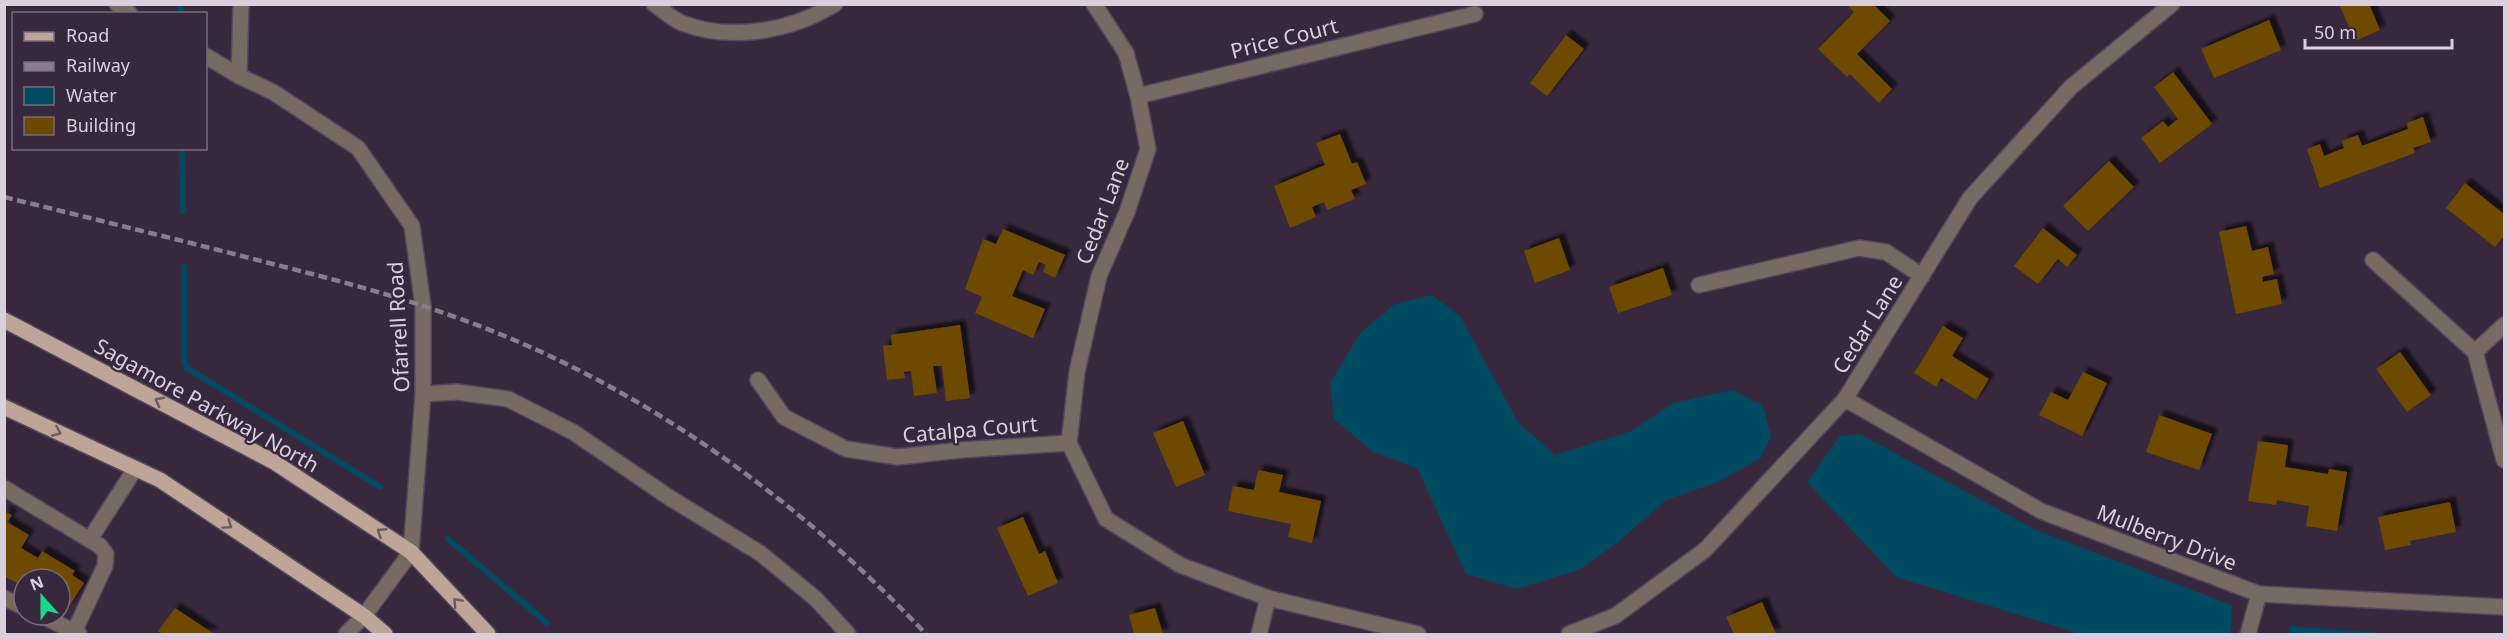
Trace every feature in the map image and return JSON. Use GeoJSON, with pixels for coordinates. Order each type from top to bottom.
{"type":"FeatureCollection","features":[{"type":"Feature","properties":{"kind":"main road","name":"Sagamore Parkway North"},"geometry":{"type":"LineString","coordinates":[[4,320],[274,462],[411,552],[488,634]]}},
{"type":"Feature","properties":{"kind":"main road"},"geometry":{"type":"LineString","coordinates":[[4,406],[160,480],[364,616],[385,634]]}},
{"type":"Feature","properties":{"kind":"street"},"geometry":{"type":"LineString","coordinates":[[239,76],[241,4]]}},
{"type":"Feature","properties":{"kind":"street"},"geometry":{"type":"LineString","coordinates":[[654,4],[681,23],[719,32],[767,31],[815,17],[836,4]]}},
{"type":"Feature","properties":{"kind":"street","name":"Cedar Lane"},"geometry":{"type":"LineString","coordinates":[[1069,443],[1077,372],[1099,276],[1127,212],[1148,149],[1138,96],[1126,54],[1094,4]]}},
{"type":"Feature","properties":{"kind":"street","name":"Cedar Lane"},"geometry":{"type":"LineString","coordinates":[[1569,634],[1615,616],[1705,550],[1845,399],[1970,198],[2071,87],[2172,4]]}},
{"type":"Feature","properties":{"kind":"street","name":"Price Court"},"geometry":{"type":"LineString","coordinates":[[1138,96],[1475,14]]}},
{"type":"Feature","properties":{"kind":"street","name":"Ofarrell Road"},"geometry":{"type":"LineString","coordinates":[[207,57],[239,76],[273,92],[358,148],[412,226],[423,306],[423,394],[411,552]]}},
{"type":"Feature","properties":{"kind":"street"},"geometry":{"type":"LineString","coordinates":[[1699,285],[1859,248],[1886,252],[1922,276]]}},
{"type":"Feature","properties":{"kind":"street"},"geometry":{"type":"LineString","coordinates":[[2373,260],[2475,352],[2505,460]]}},
{"type":"Feature","properties":{"kind":"street"},"geometry":{"type":"LineString","coordinates":[[2475,352],[2505,325]]}},
{"type":"Feature","properties":{"kind":"street","name":"Catalpa Court"},"geometry":{"type":"LineString","coordinates":[[758,380],[784,417],[846,449],[898,457],[961,450],[1069,443]]}},
{"type":"Feature","properties":{"kind":"street"},"geometry":{"type":"LineString","coordinates":[[423,394],[457,392],[508,399],[573,432],[670,498],[760,553],[816,599],[848,634]]}},
{"type":"Feature","properties":{"kind":"street","name":"Mulberry Drive"},"geometry":{"type":"LineString","coordinates":[[1845,399],[2041,511],[2259,594],[2505,607]]}},
{"type":"Feature","properties":{"kind":"street"},"geometry":{"type":"LineString","coordinates":[[1069,443],[1106,519],[1180,565],[1268,598],[1418,634]]}},
{"type":"Feature","properties":{"kind":"street"},"geometry":{"type":"LineString","coordinates":[[90,539],[135,469]]}},
{"type":"Feature","properties":{"kind":"street"},"geometry":{"type":"LineString","coordinates":[[4,488],[90,539],[106,554],[105,566],[77,633]]}},
{"type":"Feature","properties":{"kind":"street"},"geometry":{"type":"LineString","coordinates":[[346,634],[364,616],[411,552]]}},
{"type":"Feature","properties":{"kind":"street"},"geometry":{"type":"LineString","coordinates":[[2248,634],[2259,594]]}},
{"type":"Feature","properties":{"kind":"street"},"geometry":{"type":"LineString","coordinates":[[1259,634],[1268,598]]}},
{"type":"Feature","properties":{"kind":"water"},"geometry":{"type":"Polygon","coordinates":[[[1432,295],[1460,316],[1518,422],[1555,455],[1629,432],[1673,403],[1732,390],[1763,406],[1771,436],[1761,458],[1718,482],[1666,500],[1617,543],[1579,570],[1517,589],[1466,574],[1417,468],[1373,452],[1334,419],[1330,383],[1361,332],[1395,304],[1432,295]]]}},
{"type":"Feature","properties":{"kind":"water"},"geometry":{"type":"Polygon","coordinates":[[[1860,434],[2036,530],[2231,605],[2231,631],[2227,634],[2081,634],[1896,577],[1807,482],[1840,436],[1860,434]]]}},
{"type":"Feature","properties":{"kind":"water"},"geometry":{"type":"Polygon","coordinates":[[[2290,626],[2392,634],[2289,634],[2290,626]]]}},
{"type":"Feature","properties":{"kind":"building"},"geometry":{"type":"Polygon","coordinates":[[[1846,4],[1873,4],[1890,21],[1857,54],[1892,89],[1879,103],[1850,74],[1847,77],[1818,49],[1854,12],[1846,4]]]}},
{"type":"Feature","properties":{"kind":"building"},"geometry":{"type":"Polygon","coordinates":[[[2339,4],[2369,4],[2380,30],[2355,41],[2339,4]]]}},
{"type":"Feature","properties":{"kind":"building"},"geometry":{"type":"Polygon","coordinates":[[[2269,20],[2281,50],[2214,78],[2201,49],[2269,20]]]}},
{"type":"Feature","properties":{"kind":"building"},"geometry":{"type":"Polygon","coordinates":[[[1566,35],[1584,49],[1547,96],[1530,83],[1566,35]]]}},
{"type":"Feature","properties":{"kind":"building"},"geometry":{"type":"Polygon","coordinates":[[[2173,72],[2212,124],[2160,163],[2141,138],[2163,121],[2168,127],[2178,119],[2154,87],[2173,72]]]}},
{"type":"Feature","properties":{"kind":"building"},"geometry":{"type":"Polygon","coordinates":[[[2423,117],[2431,142],[2413,148],[2415,153],[2320,188],[2307,149],[2320,144],[2324,156],[2344,148],[2342,141],[2358,135],[2362,146],[2408,129],[2407,123],[2423,117]]]}},
{"type":"Feature","properties":{"kind":"building"},"geometry":{"type":"Polygon","coordinates":[[[1340,134],[1352,164],[1357,162],[1366,184],[1351,190],[1355,199],[1327,210],[1324,202],[1312,207],[1316,217],[1290,228],[1274,186],[1325,165],[1316,143],[1340,134]]]}},
{"type":"Feature","properties":{"kind":"building"},"geometry":{"type":"Polygon","coordinates":[[[2109,161],[2134,187],[2088,231],[2063,206],[2109,161]]]}},
{"type":"Feature","properties":{"kind":"building"},"geometry":{"type":"Polygon","coordinates":[[[2465,183],[2504,214],[2504,236],[2495,247],[2446,208],[2465,183]]]}},
{"type":"Feature","properties":{"kind":"building"},"geometry":{"type":"Polygon","coordinates":[[[2246,226],[2252,251],[2268,247],[2274,274],[2262,277],[2263,282],[2277,279],[2282,304],[2236,314],[2219,232],[2246,226]]]}},
{"type":"Feature","properties":{"kind":"building"},"geometry":{"type":"Polygon","coordinates":[[[2043,228],[2077,255],[2067,267],[2058,259],[2038,284],[2014,266],[2043,228]]]}},
{"type":"Feature","properties":{"kind":"building"},"geometry":{"type":"Polygon","coordinates":[[[1003,229],[1065,255],[1055,278],[1043,272],[1046,265],[1039,262],[1033,275],[1023,270],[1012,296],[1045,309],[1033,338],[975,313],[982,297],[965,289],[983,239],[996,244],[1003,229]]]}},
{"type":"Feature","properties":{"kind":"building"},"geometry":{"type":"Polygon","coordinates":[[[1559,238],[1570,270],[1535,283],[1524,251],[1559,238]]]}},
{"type":"Feature","properties":{"kind":"building"},"geometry":{"type":"Polygon","coordinates":[[[1663,268],[1672,295],[1618,313],[1609,287],[1663,268]]]}},
{"type":"Feature","properties":{"kind":"building"},"geometry":{"type":"Polygon","coordinates":[[[960,325],[970,398],[946,401],[942,366],[933,366],[937,393],[914,396],[911,371],[904,372],[905,378],[887,380],[883,346],[892,345],[891,335],[960,325]]]}},
{"type":"Feature","properties":{"kind":"building"},"geometry":{"type":"Polygon","coordinates":[[[1943,326],[1963,338],[1952,356],[1989,379],[1976,400],[1941,378],[1936,387],[1914,373],[1943,326]]]}},
{"type":"Feature","properties":{"kind":"building"},"geometry":{"type":"Polygon","coordinates":[[[2400,352],[2431,395],[2407,412],[2376,369],[2400,352]]]}},
{"type":"Feature","properties":{"kind":"building"},"geometry":{"type":"Polygon","coordinates":[[[2083,372],[2107,383],[2082,436],[2039,415],[2051,392],[2068,400],[2083,372]]]}},
{"type":"Feature","properties":{"kind":"building"},"geometry":{"type":"Polygon","coordinates":[[[2159,415],[2212,434],[2199,470],[2146,452],[2159,415]]]}},
{"type":"Feature","properties":{"kind":"building"},"geometry":{"type":"Polygon","coordinates":[[[1183,421],[1205,475],[1176,487],[1153,433],[1183,421]]]}},
{"type":"Feature","properties":{"kind":"building"},"geometry":{"type":"Polygon","coordinates":[[[2258,441],[2288,445],[2285,467],[2328,474],[2329,469],[2347,472],[2337,531],[2306,526],[2309,506],[2277,500],[2276,505],[2248,501],[2258,441]]]}},
{"type":"Feature","properties":{"kind":"building"},"geometry":{"type":"Polygon","coordinates":[[[1258,470],[1283,475],[1279,492],[1321,501],[1312,543],[1288,537],[1291,524],[1228,511],[1233,486],[1254,490],[1258,470]]]}},
{"type":"Feature","properties":{"kind":"building"},"geometry":{"type":"Polygon","coordinates":[[[2450,502],[2456,532],[2410,541],[2411,545],[2385,550],[2378,517],[2450,502]]]}},
{"type":"Feature","properties":{"kind":"building"},"geometry":{"type":"Polygon","coordinates":[[[4,511],[12,515],[7,522],[29,535],[21,548],[38,558],[42,551],[68,567],[12,567],[12,580],[4,576],[4,511]]]}},
{"type":"Feature","properties":{"kind":"building"},"geometry":{"type":"Polygon","coordinates":[[[1023,517],[1039,554],[1045,551],[1058,583],[1028,596],[997,528],[1023,517]]]}},
{"type":"Feature","properties":{"kind":"building"},"geometry":{"type":"Polygon","coordinates":[[[72,575],[84,583],[72,602],[72,575]]]}},
{"type":"Feature","properties":{"kind":"building"},"geometry":{"type":"Polygon","coordinates":[[[1762,602],[1776,634],[1734,634],[1726,617],[1762,602]]]}},
{"type":"Feature","properties":{"kind":"building"},"geometry":{"type":"Polygon","coordinates":[[[175,608],[214,634],[163,634],[158,631],[175,608]]]}},
{"type":"Feature","properties":{"kind":"building"},"geometry":{"type":"Polygon","coordinates":[[[1155,608],[1163,634],[1134,634],[1129,615],[1155,608]]]}},
{"type":"Feature","properties":{"kind":"waterway"},"geometry":{"type":"LineString","coordinates":[[180,4],[181,11]]}},
{"type":"Feature","properties":{"kind":"waterway"},"geometry":{"type":"LineString","coordinates":[[182,150],[183,211]]}},
{"type":"Feature","properties":{"kind":"waterway"},"geometry":{"type":"LineString","coordinates":[[184,266],[184,361],[187,368],[380,487]]}},
{"type":"Feature","properties":{"kind":"waterway"},"geometry":{"type":"LineString","coordinates":[[448,539],[547,623]]}},
{"type":"Feature","properties":{"kind":"railway"},"geometry":{"type":"LineString","coordinates":[[4,197],[367,289],[458,318],[524,344],[588,375],[650,410],[710,449],[768,491],[823,536],[926,634]]}}]}
